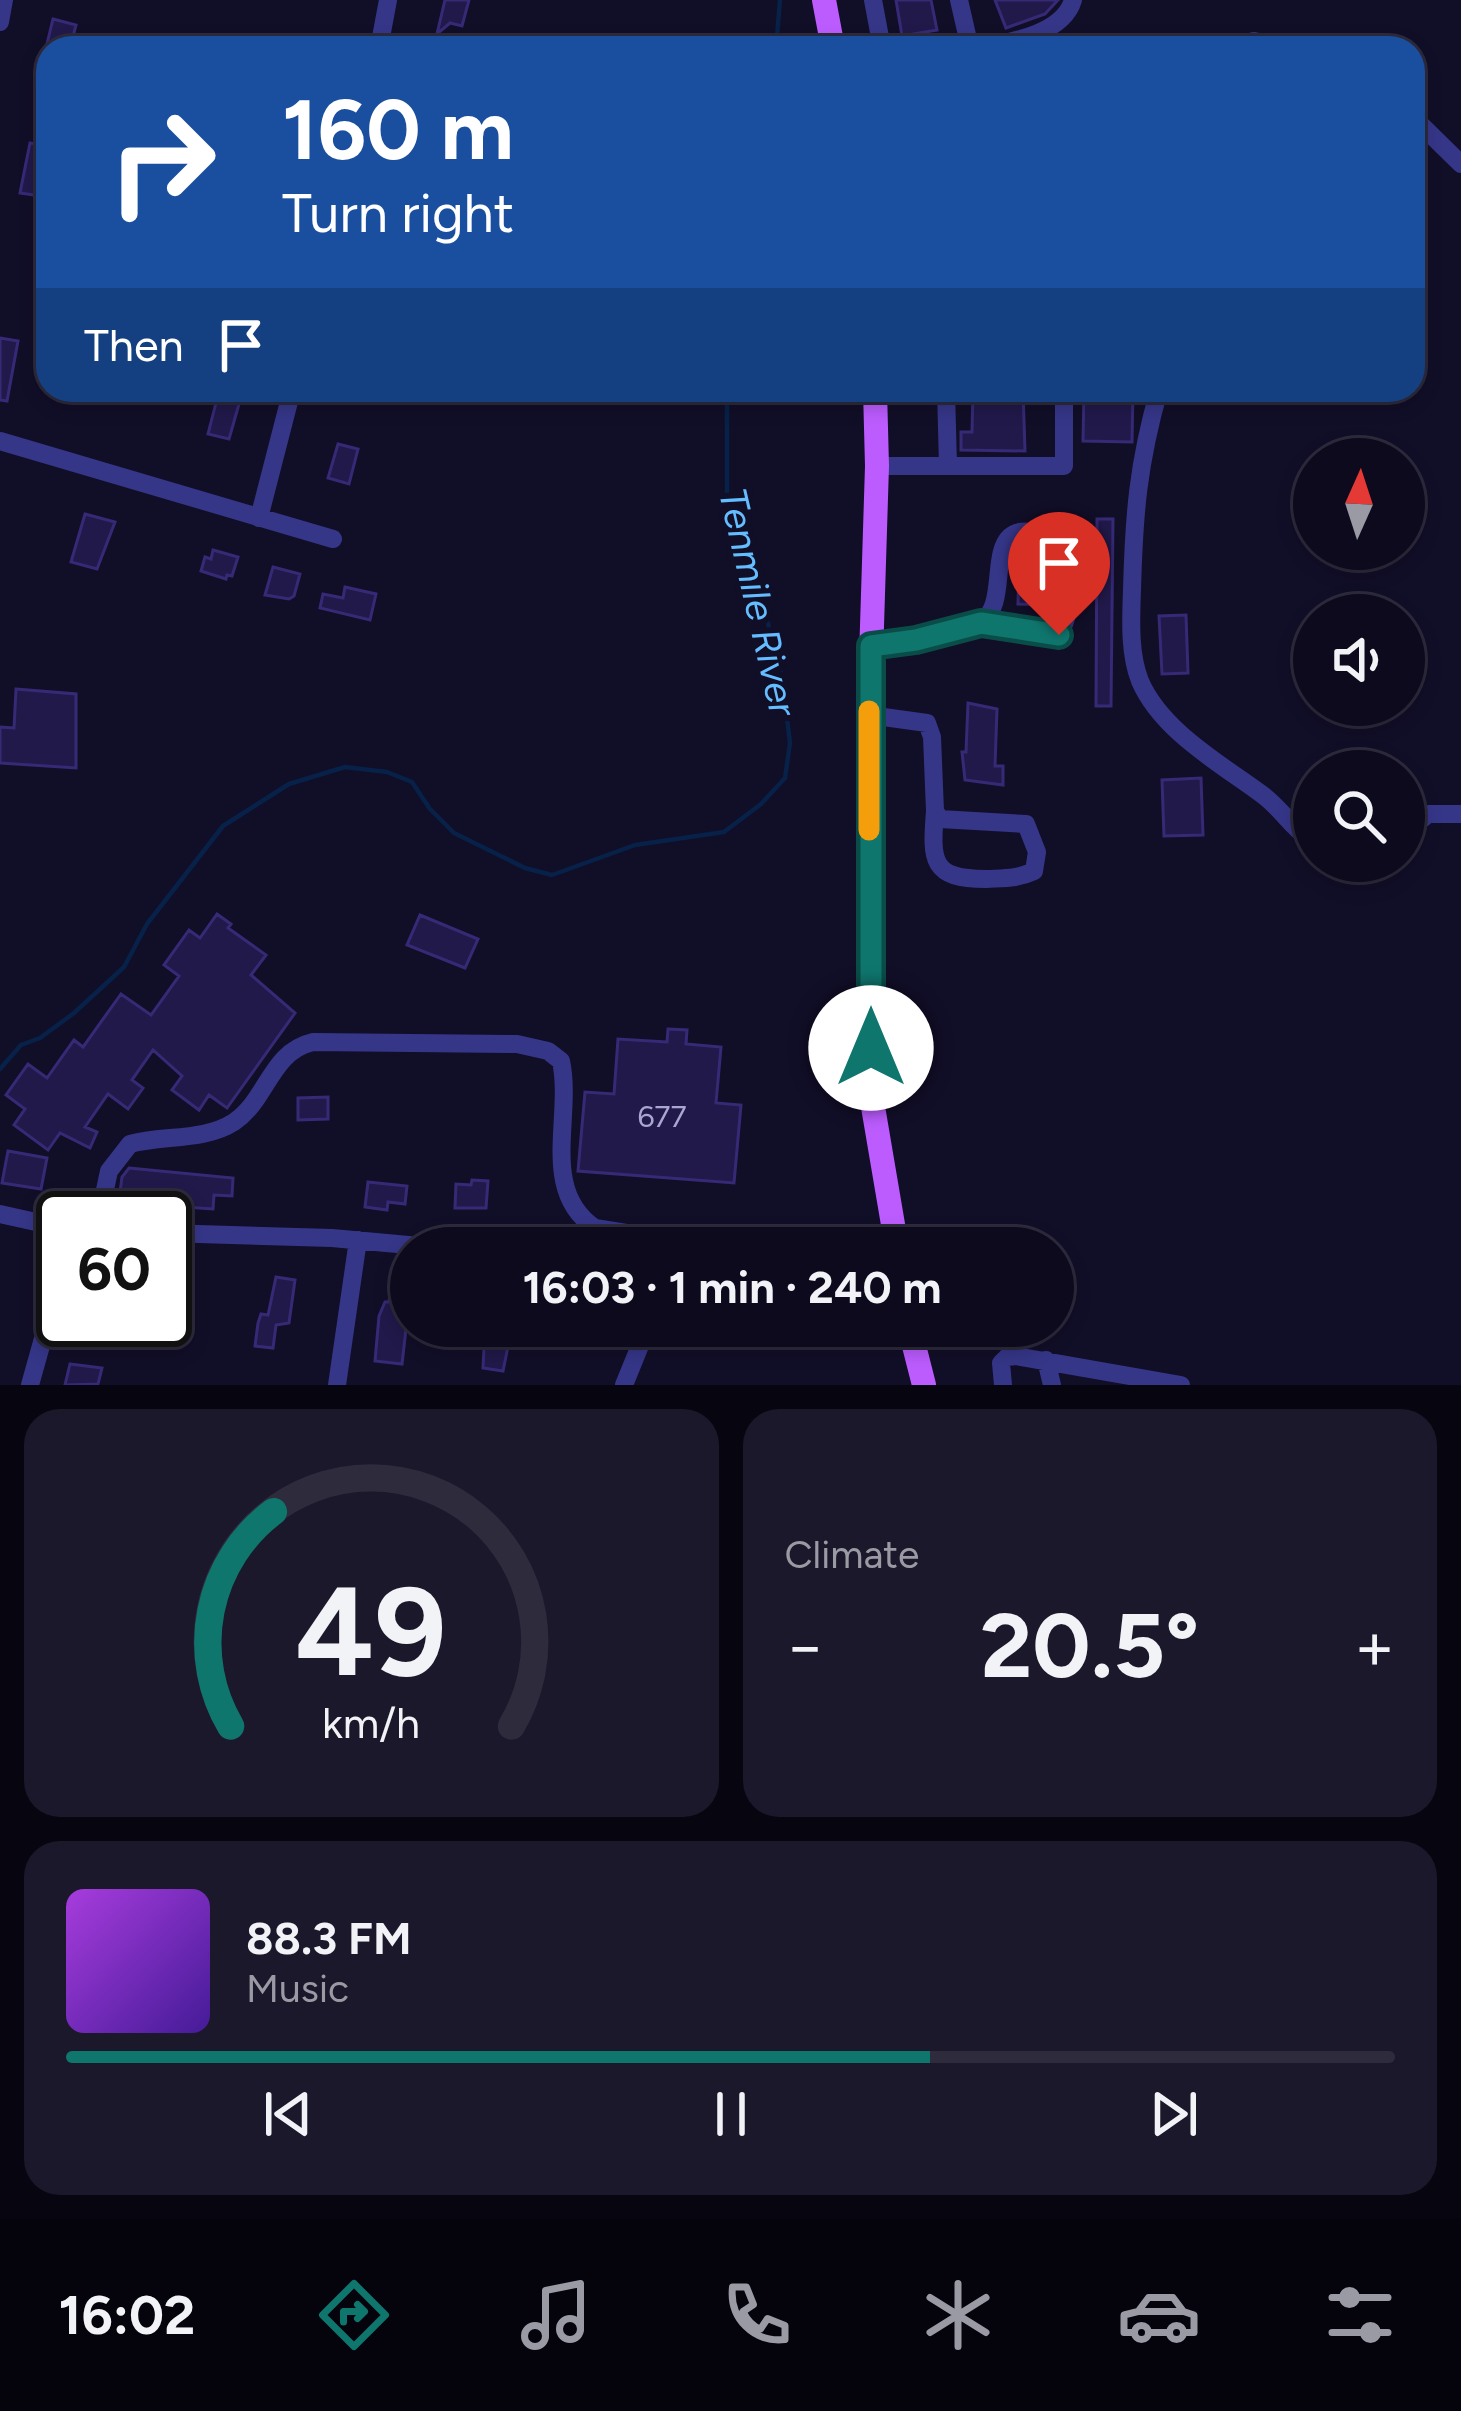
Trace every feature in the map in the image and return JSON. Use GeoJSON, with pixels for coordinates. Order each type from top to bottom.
{"type":"FeatureCollection","features":[{"type":"Feature","properties":{"kind":"main road"},"geometry":{"type":"LineString","coordinates":[[824,0],[831,36]]}},
{"type":"Feature","properties":{"kind":"main road"},"geometry":{"type":"LineString","coordinates":[[875,402],[869,715],[871,1095],[893,1227]]}},
{"type":"Feature","properties":{"kind":"main road"},"geometry":{"type":"LineString","coordinates":[[909,1347],[924,1385]]}},
{"type":"Feature","properties":{"kind":"street"},"geometry":{"type":"LineString","coordinates":[[0,22],[4,0]]}},
{"type":"Feature","properties":{"kind":"street"},"geometry":{"type":"LineString","coordinates":[[381,36],[388,0]]}},
{"type":"Feature","properties":{"kind":"street"},"geometry":{"type":"LineString","coordinates":[[873,0],[880,36]]}},
{"type":"Feature","properties":{"kind":"street"},"geometry":{"type":"LineString","coordinates":[[959,0],[967,36]]}},
{"type":"Feature","properties":{"kind":"street"},"geometry":{"type":"LineString","coordinates":[[1027,36],[1067,16],[1073,0]]}},
{"type":"Feature","properties":{"kind":"street"},"geometry":{"type":"LineString","coordinates":[[1425,129],[1461,164]]}},
{"type":"Feature","properties":{"kind":"street"},"geometry":{"type":"LineString","coordinates":[[259,518],[289,402]]}},
{"type":"Feature","properties":{"kind":"street"},"geometry":{"type":"LineString","coordinates":[[946,402],[948,466]]}},
{"type":"Feature","properties":{"kind":"street"},"geometry":{"type":"LineString","coordinates":[[877,466],[1064,466],[1064,402]]}},
{"type":"Feature","properties":{"kind":"street"},"geometry":{"type":"LineString","coordinates":[[1155,402],[1143,441],[1133,508],[1130,627],[1139,680],[1156,706],[1201,751],[1275,803],[1293,826]]}},
{"type":"Feature","properties":{"kind":"street"},"geometry":{"type":"LineString","coordinates":[[0,440],[333,538]]}},
{"type":"Feature","properties":{"kind":"street"},"geometry":{"type":"LineString","coordinates":[[871,646],[981,623],[1059,635],[1066,622],[1069,565],[1064,542],[1034,533],[1013,533],[1006,538],[994,601],[981,623]]}},
{"type":"Feature","properties":{"kind":"street"},"geometry":{"type":"LineString","coordinates":[[869,715],[928,723],[933,844],[936,863],[947,875],[1017,879],[1034,871],[1037,852],[1026,824],[940,819],[935,811]]}},
{"type":"Feature","properties":{"kind":"street"},"geometry":{"type":"LineString","coordinates":[[1425,816],[1461,814]]}},
{"type":"Feature","properties":{"kind":"street"},"geometry":{"type":"LineString","coordinates":[[105,1191],[109,1171],[130,1144],[209,1132],[233,1123],[284,1055],[300,1045],[517,1044],[548,1051],[561,1061],[565,1079],[563,1178],[568,1201],[594,1227]]}},
{"type":"Feature","properties":{"kind":"street"},"geometry":{"type":"LineString","coordinates":[[0,1214],[36,1222]]}},
{"type":"Feature","properties":{"kind":"street"},"geometry":{"type":"LineString","coordinates":[[192,1234],[390,1243]]}},
{"type":"Feature","properties":{"kind":"street"},"geometry":{"type":"LineString","coordinates":[[338,1385],[358,1240]]}},
{"type":"Feature","properties":{"kind":"street"},"geometry":{"type":"LineString","coordinates":[[31,1385],[41,1347]]}},
{"type":"Feature","properties":{"kind":"street"},"geometry":{"type":"LineString","coordinates":[[624,1385],[639,1347]]}},
{"type":"Feature","properties":{"kind":"street"},"geometry":{"type":"LineString","coordinates":[[1004,1385],[1000,1370],[1006,1358],[1046,1360],[1181,1385]]}},
{"type":"Feature","properties":{"kind":"street"},"geometry":{"type":"LineString","coordinates":[[1046,1360],[1052,1385]]}},
{"type":"Feature","properties":{"kind":"building"},"geometry":{"type":"Polygon","coordinates":[[[445,0],[469,0],[462,26],[450,23],[437,34],[445,0]]]}},
{"type":"Feature","properties":{"kind":"building"},"geometry":{"type":"Polygon","coordinates":[[[896,0],[931,0],[937,30],[902,36],[896,0]]]}},
{"type":"Feature","properties":{"kind":"building"},"geometry":{"type":"Polygon","coordinates":[[[995,0],[1058,0],[1045,14],[1006,28],[995,0]]]}},
{"type":"Feature","properties":{"kind":"building"},"geometry":{"type":"Polygon","coordinates":[[[53,19],[76,25],[73,36],[49,36],[53,19]]]}},
{"type":"Feature","properties":{"kind":"building"},"geometry":{"type":"Polygon","coordinates":[[[30,143],[36,144],[36,195],[20,193],[30,143]]]}},
{"type":"Feature","properties":{"kind":"building"},"geometry":{"type":"Polygon","coordinates":[[[0,338],[18,341],[7,401],[0,400],[0,338]]]}},
{"type":"Feature","properties":{"kind":"building"},"geometry":{"type":"Polygon","coordinates":[[[216,402],[239,404],[229,439],[208,434],[216,402]]]}},
{"type":"Feature","properties":{"kind":"building"},"geometry":{"type":"Polygon","coordinates":[[[973,402],[1023,402],[1025,451],[961,450],[961,432],[972,432],[973,402]]]}},
{"type":"Feature","properties":{"kind":"building"},"geometry":{"type":"Polygon","coordinates":[[[1084,402],[1133,402],[1132,442],[1083,441],[1084,402]]]}},
{"type":"Feature","properties":{"kind":"building"},"geometry":{"type":"Polygon","coordinates":[[[338,444],[358,449],[349,484],[328,478],[338,444]]]}},
{"type":"Feature","properties":{"kind":"building"},"geometry":{"type":"Polygon","coordinates":[[[85,514],[115,522],[97,569],[71,562],[85,514]]]}},
{"type":"Feature","properties":{"kind":"building"},"geometry":{"type":"Polygon","coordinates":[[[1097,519],[1113,519],[1111,706],[1096,706],[1097,519]]]}},
{"type":"Feature","properties":{"kind":"building"},"geometry":{"type":"Polygon","coordinates":[[[213,550],[238,557],[232,576],[226,579],[201,571],[213,550]]]}},
{"type":"Feature","properties":{"kind":"building"},"geometry":{"type":"Polygon","coordinates":[[[1019,554],[1051,555],[1050,605],[1018,604],[1019,554]]]}},
{"type":"Feature","properties":{"kind":"building"},"geometry":{"type":"Polygon","coordinates":[[[273,567],[300,574],[294,596],[265,595],[273,567]]]}},
{"type":"Feature","properties":{"kind":"building"},"geometry":{"type":"Polygon","coordinates":[[[345,587],[376,594],[370,620],[320,608],[323,594],[343,598],[345,587]]]}},
{"type":"Feature","properties":{"kind":"building"},"geometry":{"type":"Polygon","coordinates":[[[1186,615],[1188,673],[1162,674],[1159,616],[1186,615]]]}},
{"type":"Feature","properties":{"kind":"building"},"geometry":{"type":"Polygon","coordinates":[[[16,689],[76,694],[76,768],[0,763],[0,727],[14,728],[16,689]]]}},
{"type":"Feature","properties":{"kind":"building"},"geometry":{"type":"Polygon","coordinates":[[[968,703],[997,709],[995,766],[1003,766],[1003,785],[965,780],[962,752],[966,752],[968,703]]]}},
{"type":"Feature","properties":{"kind":"building"},"geometry":{"type":"Polygon","coordinates":[[[1201,778],[1203,835],[1164,836],[1162,780],[1201,778]]]}},
{"type":"Feature","properties":{"kind":"building"},"geometry":{"type":"Polygon","coordinates":[[[217,914],[231,924],[228,928],[266,955],[251,975],[295,1013],[227,1108],[209,1095],[199,1110],[172,1090],[182,1076],[153,1050],[132,1080],[143,1088],[128,1109],[108,1094],[85,1127],[97,1132],[90,1148],[60,1133],[48,1150],[14,1125],[25,1109],[6,1095],[28,1064],[47,1078],[74,1040],[83,1047],[121,994],[151,1015],[179,976],[164,965],[189,930],[200,938],[217,914]]]}},
{"type":"Feature","properties":{"kind":"building"},"geometry":{"type":"Polygon","coordinates":[[[420,915],[478,939],[465,968],[407,945],[420,915]]]}},
{"type":"Feature","properties":{"kind":"building"},"geometry":{"type":"Polygon","coordinates":[[[668,1029],[687,1030],[686,1044],[721,1047],[716,1103],[741,1105],[734,1183],[578,1171],[585,1092],[614,1094],[618,1039],[667,1042],[668,1029]]]}},
{"type":"Feature","properties":{"kind":"building"},"geometry":{"type":"Polygon","coordinates":[[[328,1097],[328,1119],[298,1120],[298,1098],[328,1097]]]}},
{"type":"Feature","properties":{"kind":"building"},"geometry":{"type":"Polygon","coordinates":[[[8,1151],[47,1158],[41,1189],[2,1183],[8,1151]]]}},
{"type":"Feature","properties":{"kind":"building"},"geometry":{"type":"Polygon","coordinates":[[[129,1168],[233,1178],[232,1196],[214,1195],[213,1209],[192,1208],[192,1191],[120,1191],[129,1168]]]}},
{"type":"Feature","properties":{"kind":"building"},"geometry":{"type":"Polygon","coordinates":[[[472,1180],[488,1181],[486,1208],[455,1208],[456,1184],[471,1185],[472,1180]]]}},
{"type":"Feature","properties":{"kind":"building"},"geometry":{"type":"Polygon","coordinates":[[[368,1182],[407,1186],[405,1204],[388,1202],[387,1210],[365,1207],[368,1182]]]}},
{"type":"Feature","properties":{"kind":"building"},"geometry":{"type":"Polygon","coordinates":[[[276,1277],[295,1280],[289,1323],[276,1325],[273,1348],[255,1346],[258,1323],[261,1314],[268,1315],[276,1277]]]}},
{"type":"Feature","properties":{"kind":"building"},"geometry":{"type":"Polygon","coordinates":[[[390,1292],[390,1347],[404,1347],[402,1364],[375,1361],[379,1316],[390,1292]]]}},
{"type":"Feature","properties":{"kind":"building"},"geometry":{"type":"Polygon","coordinates":[[[484,1347],[508,1347],[503,1371],[483,1368],[484,1347]]]}},
{"type":"Feature","properties":{"kind":"building"},"geometry":{"type":"Polygon","coordinates":[[[70,1364],[102,1368],[98,1384],[65,1385],[70,1364]]]}},
{"type":"Feature","properties":{"kind":"waterway","name":"Tenmile River"},"geometry":{"type":"LineString","coordinates":[[777,36],[780,0]]}},
{"type":"Feature","properties":{"kind":"waterway","name":"Tenmile River"},"geometry":{"type":"LineString","coordinates":[[0,1069],[21,1045],[40,1038],[74,1013],[124,967],[147,924],[223,826],[289,784],[345,767],[387,772],[412,782],[454,833],[525,868],[552,875],[635,845],[724,832],[761,804],[785,778],[790,743],[782,677],[761,597],[727,507],[727,402]]}},
{"type":"Feature","properties":{"kind":"slow traffic"},"geometry":{"type":"LineString","coordinates":[[869,711],[869,830]]}},
{"type":"Feature","properties":{"kind":"route"},"geometry":{"type":"LineString","coordinates":[[871,1048],[871,646],[981,623],[1059,635]]}}]}
